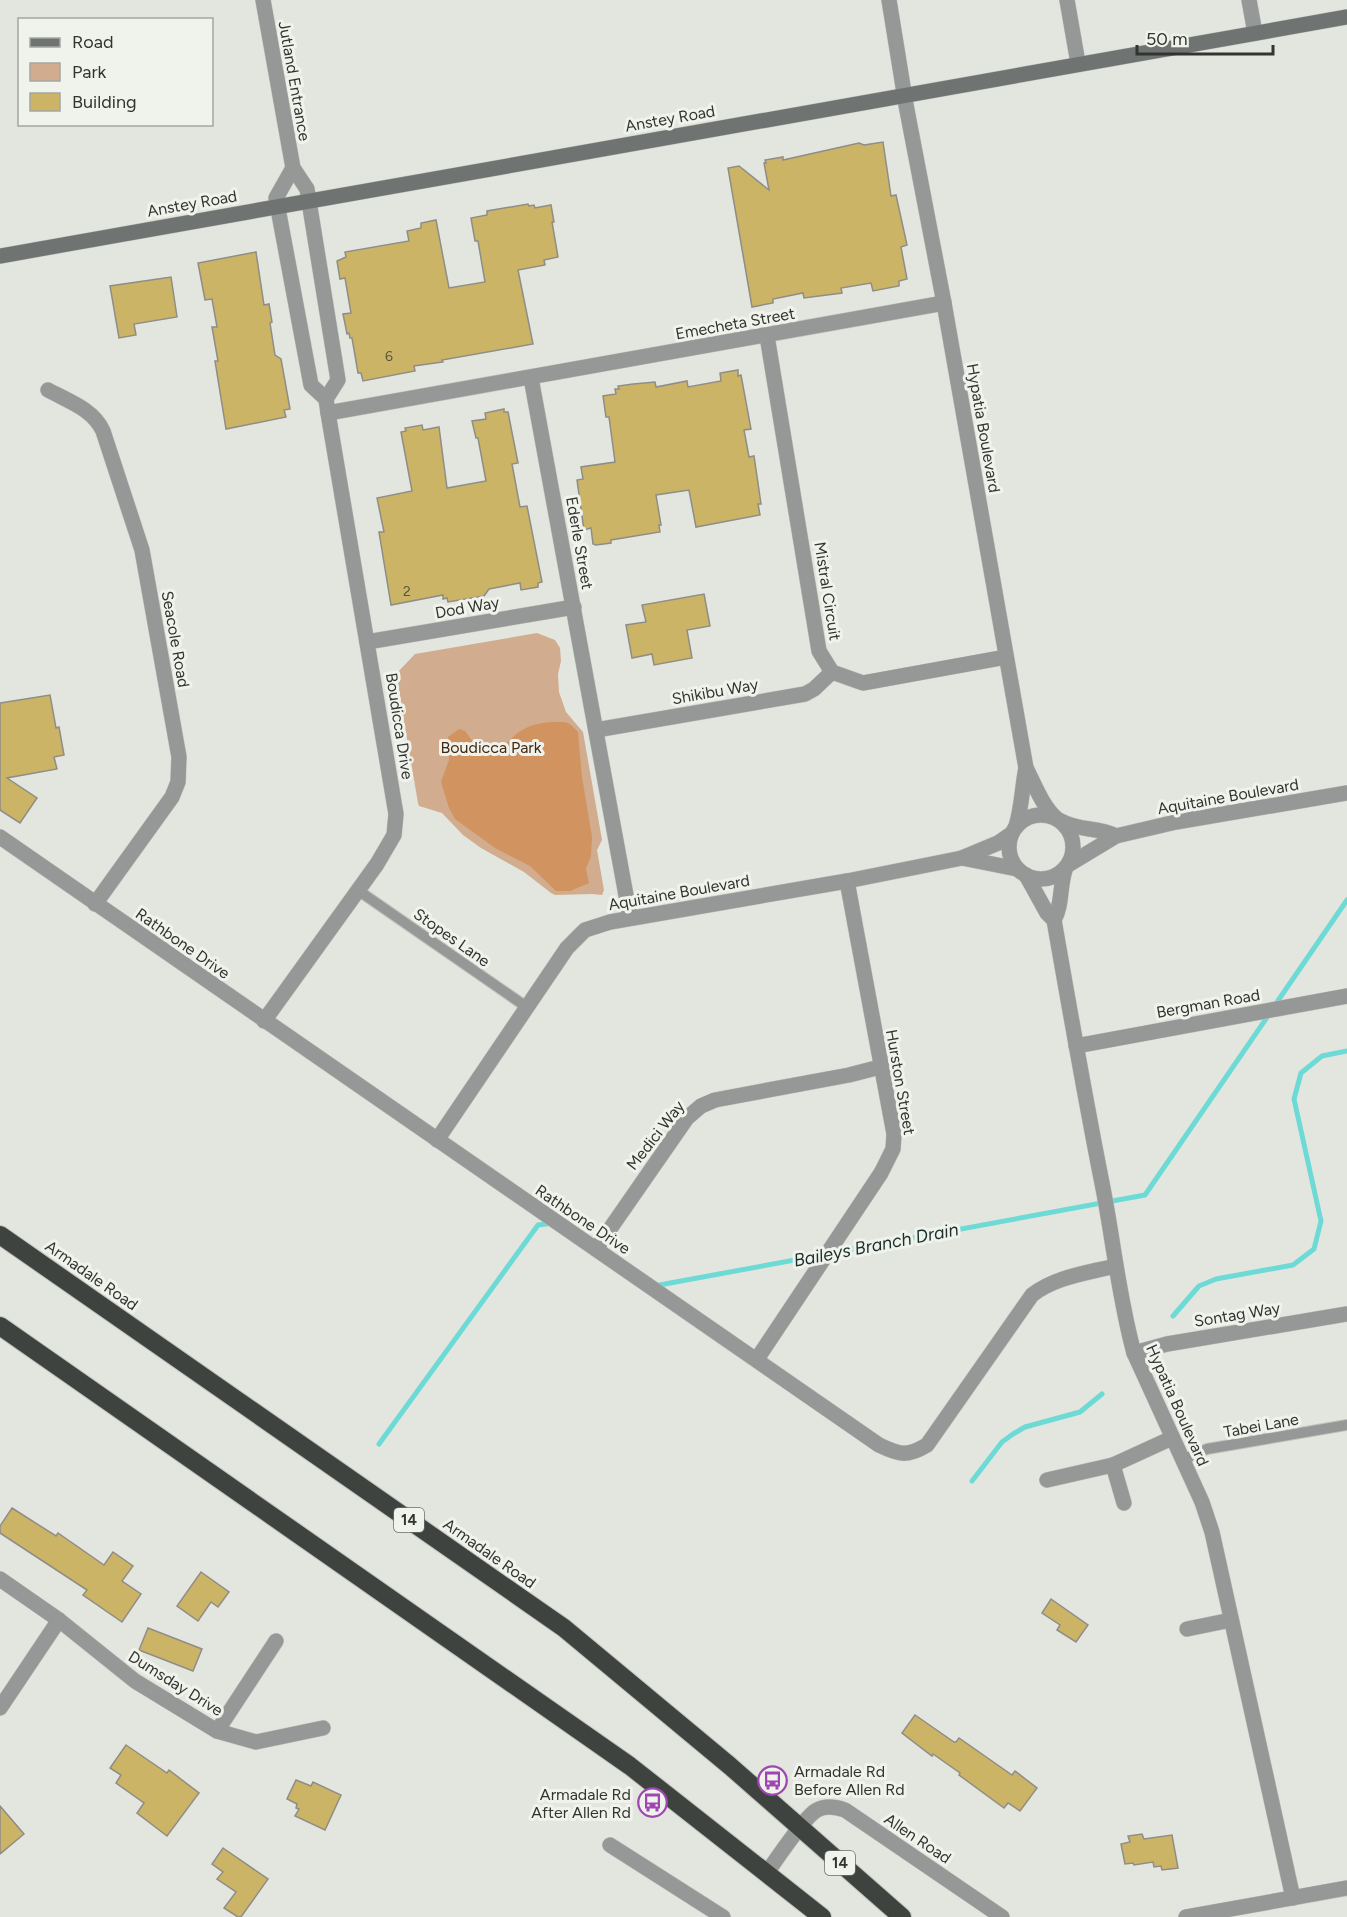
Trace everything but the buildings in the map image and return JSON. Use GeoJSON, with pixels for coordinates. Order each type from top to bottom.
{"type":"FeatureCollection","features":[{"type":"Feature","properties":{"kind":"highway","name":"Armadale Road"},"geometry":{"type":"LineString","coordinates":[[0,1235],[564,1628],[801,1827],[902,1917]]}},
{"type":"Feature","properties":{"kind":"highway"},"geometry":{"type":"LineString","coordinates":[[0,1326],[630,1766],[822,1917]]}},
{"type":"Feature","properties":{"kind":"street","name":"Jutland Entrance"},"geometry":{"type":"LineString","coordinates":[[263,0],[293,168],[307,189],[308,200]]}},
{"type":"Feature","properties":{"kind":"street","name":"Hypatia Boulevard"},"geometry":{"type":"LineString","coordinates":[[889,0],[1026,768]]}},
{"type":"Feature","properties":{"kind":"street"},"geometry":{"type":"LineString","coordinates":[[1067,0],[1078,63]]}},
{"type":"Feature","properties":{"kind":"street"},"geometry":{"type":"LineString","coordinates":[[1249,0],[1255,33]]}},
{"type":"Feature","properties":{"kind":"street","name":"Anstey Road"},"geometry":{"type":"LineString","coordinates":[[0,256],[1347,17]]}},
{"type":"Feature","properties":{"kind":"street"},"geometry":{"type":"LineString","coordinates":[[278,206],[276,198],[293,168]]}},
{"type":"Feature","properties":{"kind":"street"},"geometry":{"type":"LineString","coordinates":[[308,200],[338,380],[327,406]]}},
{"type":"Feature","properties":{"kind":"street","name":"Boudicca Drive"},"geometry":{"type":"LineString","coordinates":[[264,1021],[359,891],[394,835],[396,814],[327,406],[310,385],[278,206]]}},
{"type":"Feature","properties":{"kind":"street","name":"Emecheta Street"},"geometry":{"type":"LineString","coordinates":[[531,378],[944,303]]}},
{"type":"Feature","properties":{"kind":"street","name":"Mistral Circuit"},"geometry":{"type":"LineString","coordinates":[[767,336],[819,651],[832,672]]}},
{"type":"Feature","properties":{"kind":"street"},"geometry":{"type":"LineString","coordinates":[[327,406],[531,378]]}},
{"type":"Feature","properties":{"kind":"street","name":"Ederle Street"},"geometry":{"type":"LineString","coordinates":[[531,378],[630,917]]}},
{"type":"Feature","properties":{"kind":"street","name":"Seacole Road"},"geometry":{"type":"LineString","coordinates":[[48,390],[92,415],[103,431],[142,550],[179,757],[178,782],[172,797],[95,904]]}},
{"type":"Feature","properties":{"kind":"street","name":"Dod Way"},"geometry":{"type":"LineString","coordinates":[[367,642],[573,607]]}},
{"type":"Feature","properties":{"kind":"street"},"geometry":{"type":"LineString","coordinates":[[832,672],[863,683],[1006,657]]}},
{"type":"Feature","properties":{"kind":"street","name":"Shikibu Way"},"geometry":{"type":"LineString","coordinates":[[596,730],[805,694],[814,689],[832,672]]}},
{"type":"Feature","properties":{"kind":"street"},"geometry":{"type":"LineString","coordinates":[[962,858],[1022,872],[1037,879],[1058,874],[1067,866],[1071,858],[1073,842],[1067,827],[1051,813],[1026,768]]}},
{"type":"Feature","properties":{"kind":"street"},"geometry":{"type":"LineString","coordinates":[[1022,872],[1009,852],[1021,809],[1026,768]]}},
{"type":"Feature","properties":{"kind":"street","name":"Aquitaine Boulevard"},"geometry":{"type":"LineString","coordinates":[[1067,866],[1116,836],[1176,822],[1347,793]]}},
{"type":"Feature","properties":{"kind":"street"},"geometry":{"type":"LineString","coordinates":[[962,858],[989,847],[1031,816],[1049,815],[1059,820]]}},
{"type":"Feature","properties":{"kind":"street","name":"Aquitaine Boulevard"},"geometry":{"type":"LineString","coordinates":[[1059,820],[1071,826],[1093,831],[1104,830],[1116,836]]}},
{"type":"Feature","properties":{"kind":"street","name":"Rathbone Drive"},"geometry":{"type":"LineString","coordinates":[[0,837],[879,1445],[896,1453],[912,1454],[927,1445],[1032,1295],[1043,1286],[1058,1280],[1115,1266]]}},
{"type":"Feature","properties":{"kind":"street","name":"Aquitaine Boulevard"},"geometry":{"type":"LineString","coordinates":[[437,1140],[567,948],[585,930],[630,917],[847,881],[962,858]]}},
{"type":"Feature","properties":{"kind":"street","name":"Hypatia Boulevard"},"geometry":{"type":"LineString","coordinates":[[1054,921],[1059,911],[1061,885],[1067,866]]}},
{"type":"Feature","properties":{"kind":"street","name":"Hypatia Boulevard"},"geometry":{"type":"LineString","coordinates":[[1022,872],[1054,921],[1090,1130],[1101,1178],[1122,1308],[1134,1353],[1202,1502],[1212,1532],[1293,1898]]}},
{"type":"Feature","properties":{"kind":"street","name":"Hurston Street"},"geometry":{"type":"LineString","coordinates":[[757,1359],[881,1173],[893,1149],[893,1122],[880,1067],[847,881]]}},
{"type":"Feature","properties":{"kind":"street","name":"Bergman Road"},"geometry":{"type":"LineString","coordinates":[[1076,1046],[1347,996]]}},
{"type":"Feature","properties":{"kind":"street","name":"Medici Way"},"geometry":{"type":"LineString","coordinates":[[596,1249],[687,1118],[700,1106],[715,1100],[880,1067]]}},
{"type":"Feature","properties":{"kind":"street","name":"Sontag Way"},"geometry":{"type":"LineString","coordinates":[[1134,1353],[1167,1344],[1347,1314]]}},
{"type":"Feature","properties":{"kind":"street"},"geometry":{"type":"LineString","coordinates":[[1047,1480],[1113,1465],[1172,1438]]}},
{"type":"Feature","properties":{"kind":"street"},"geometry":{"type":"LineString","coordinates":[[1113,1465],[1124,1503]]}},
{"type":"Feature","properties":{"kind":"street","name":"Dumsday Drive"},"geometry":{"type":"LineString","coordinates":[[0,1579],[59,1620],[135,1681],[217,1731],[256,1742],[323,1728]]}},
{"type":"Feature","properties":{"kind":"street"},"geometry":{"type":"LineString","coordinates":[[0,1708],[59,1620]]}},
{"type":"Feature","properties":{"kind":"street"},"geometry":{"type":"LineString","coordinates":[[1187,1629],[1231,1620]]}},
{"type":"Feature","properties":{"kind":"street"},"geometry":{"type":"LineString","coordinates":[[217,1731],[276,1641]]}},
{"type":"Feature","properties":{"kind":"street","name":"Allen Road"},"geometry":{"type":"LineString","coordinates":[[766,1874],[816,1810],[832,1806],[845,1810],[1002,1917]]}},
{"type":"Feature","properties":{"kind":"street"},"geometry":{"type":"LineString","coordinates":[[610,1845],[723,1917]]}},
{"type":"Feature","properties":{"kind":"street"},"geometry":{"type":"LineString","coordinates":[[1186,1917],[1347,1888]]}},
{"type":"Feature","properties":{"kind":"lane","name":"Stopes Lane"},"geometry":{"type":"LineString","coordinates":[[359,891],[528,1008]]}},
{"type":"Feature","properties":{"kind":"lane","name":"Tabei Lane"},"geometry":{"type":"LineString","coordinates":[[1182,1460],[1207,1449],[1347,1425]]}},
{"type":"Feature","properties":{"kind":"green space","name":"Boudicca Park"},"geometry":{"type":"Polygon","coordinates":[[[537,633],[555,640],[560,648],[559,692],[566,712],[583,732],[602,840],[597,850],[604,890],[602,895],[555,895],[551,893],[524,872],[463,835],[442,813],[419,806],[418,803],[396,674],[415,654],[537,633]]]}},
{"type":"Feature","properties":{"kind":"shaded area"},"geometry":{"type":"Polygon","coordinates":[[[564,722],[570,724],[578,732],[582,777],[592,837],[591,856],[586,869],[589,883],[570,891],[556,891],[530,866],[495,848],[455,819],[441,782],[449,760],[448,737],[459,729],[465,731],[481,753],[489,753],[531,726],[564,722]]]}},
{"type":"Feature","properties":{"kind":"waterway","name":"Baileys Branch Drain"},"geometry":{"type":"LineString","coordinates":[[1275,1005],[1347,900]]}},
{"type":"Feature","properties":{"kind":"waterway","name":"Baileys Branch Drain"},"geometry":{"type":"LineString","coordinates":[[831,1253],[1145,1195],[1270,1013]]}},
{"type":"Feature","properties":{"kind":"waterway"},"geometry":{"type":"LineString","coordinates":[[1173,1316],[1199,1286],[1216,1279],[1293,1265],[1314,1249],[1321,1221],[1294,1099],[1301,1073],[1322,1056],[1347,1051]]}},
{"type":"Feature","properties":{"kind":"waterway","name":"Baileys Branch Drain"},"geometry":{"type":"LineString","coordinates":[[379,1444],[538,1225],[554,1223]]}},
{"type":"Feature","properties":{"kind":"waterway","name":"Baileys Branch Drain"},"geometry":{"type":"LineString","coordinates":[[654,1286],[822,1255]]}},
{"type":"Feature","properties":{"kind":"waterway"},"geometry":{"type":"LineString","coordinates":[[972,1481],[1002,1442],[1013,1434],[1025,1427],[1080,1412],[1102,1394]]}},
{"type":"Feature","properties":{"kind":"place","name":"Armadale Rd Before Allen Rd"},"geometry":{"type":"Point","coordinates":[773,1780]}},
{"type":"Feature","properties":{"kind":"place","name":"Armadale Rd After Allen Rd"},"geometry":{"type":"Point","coordinates":[652,1803]}}]}
